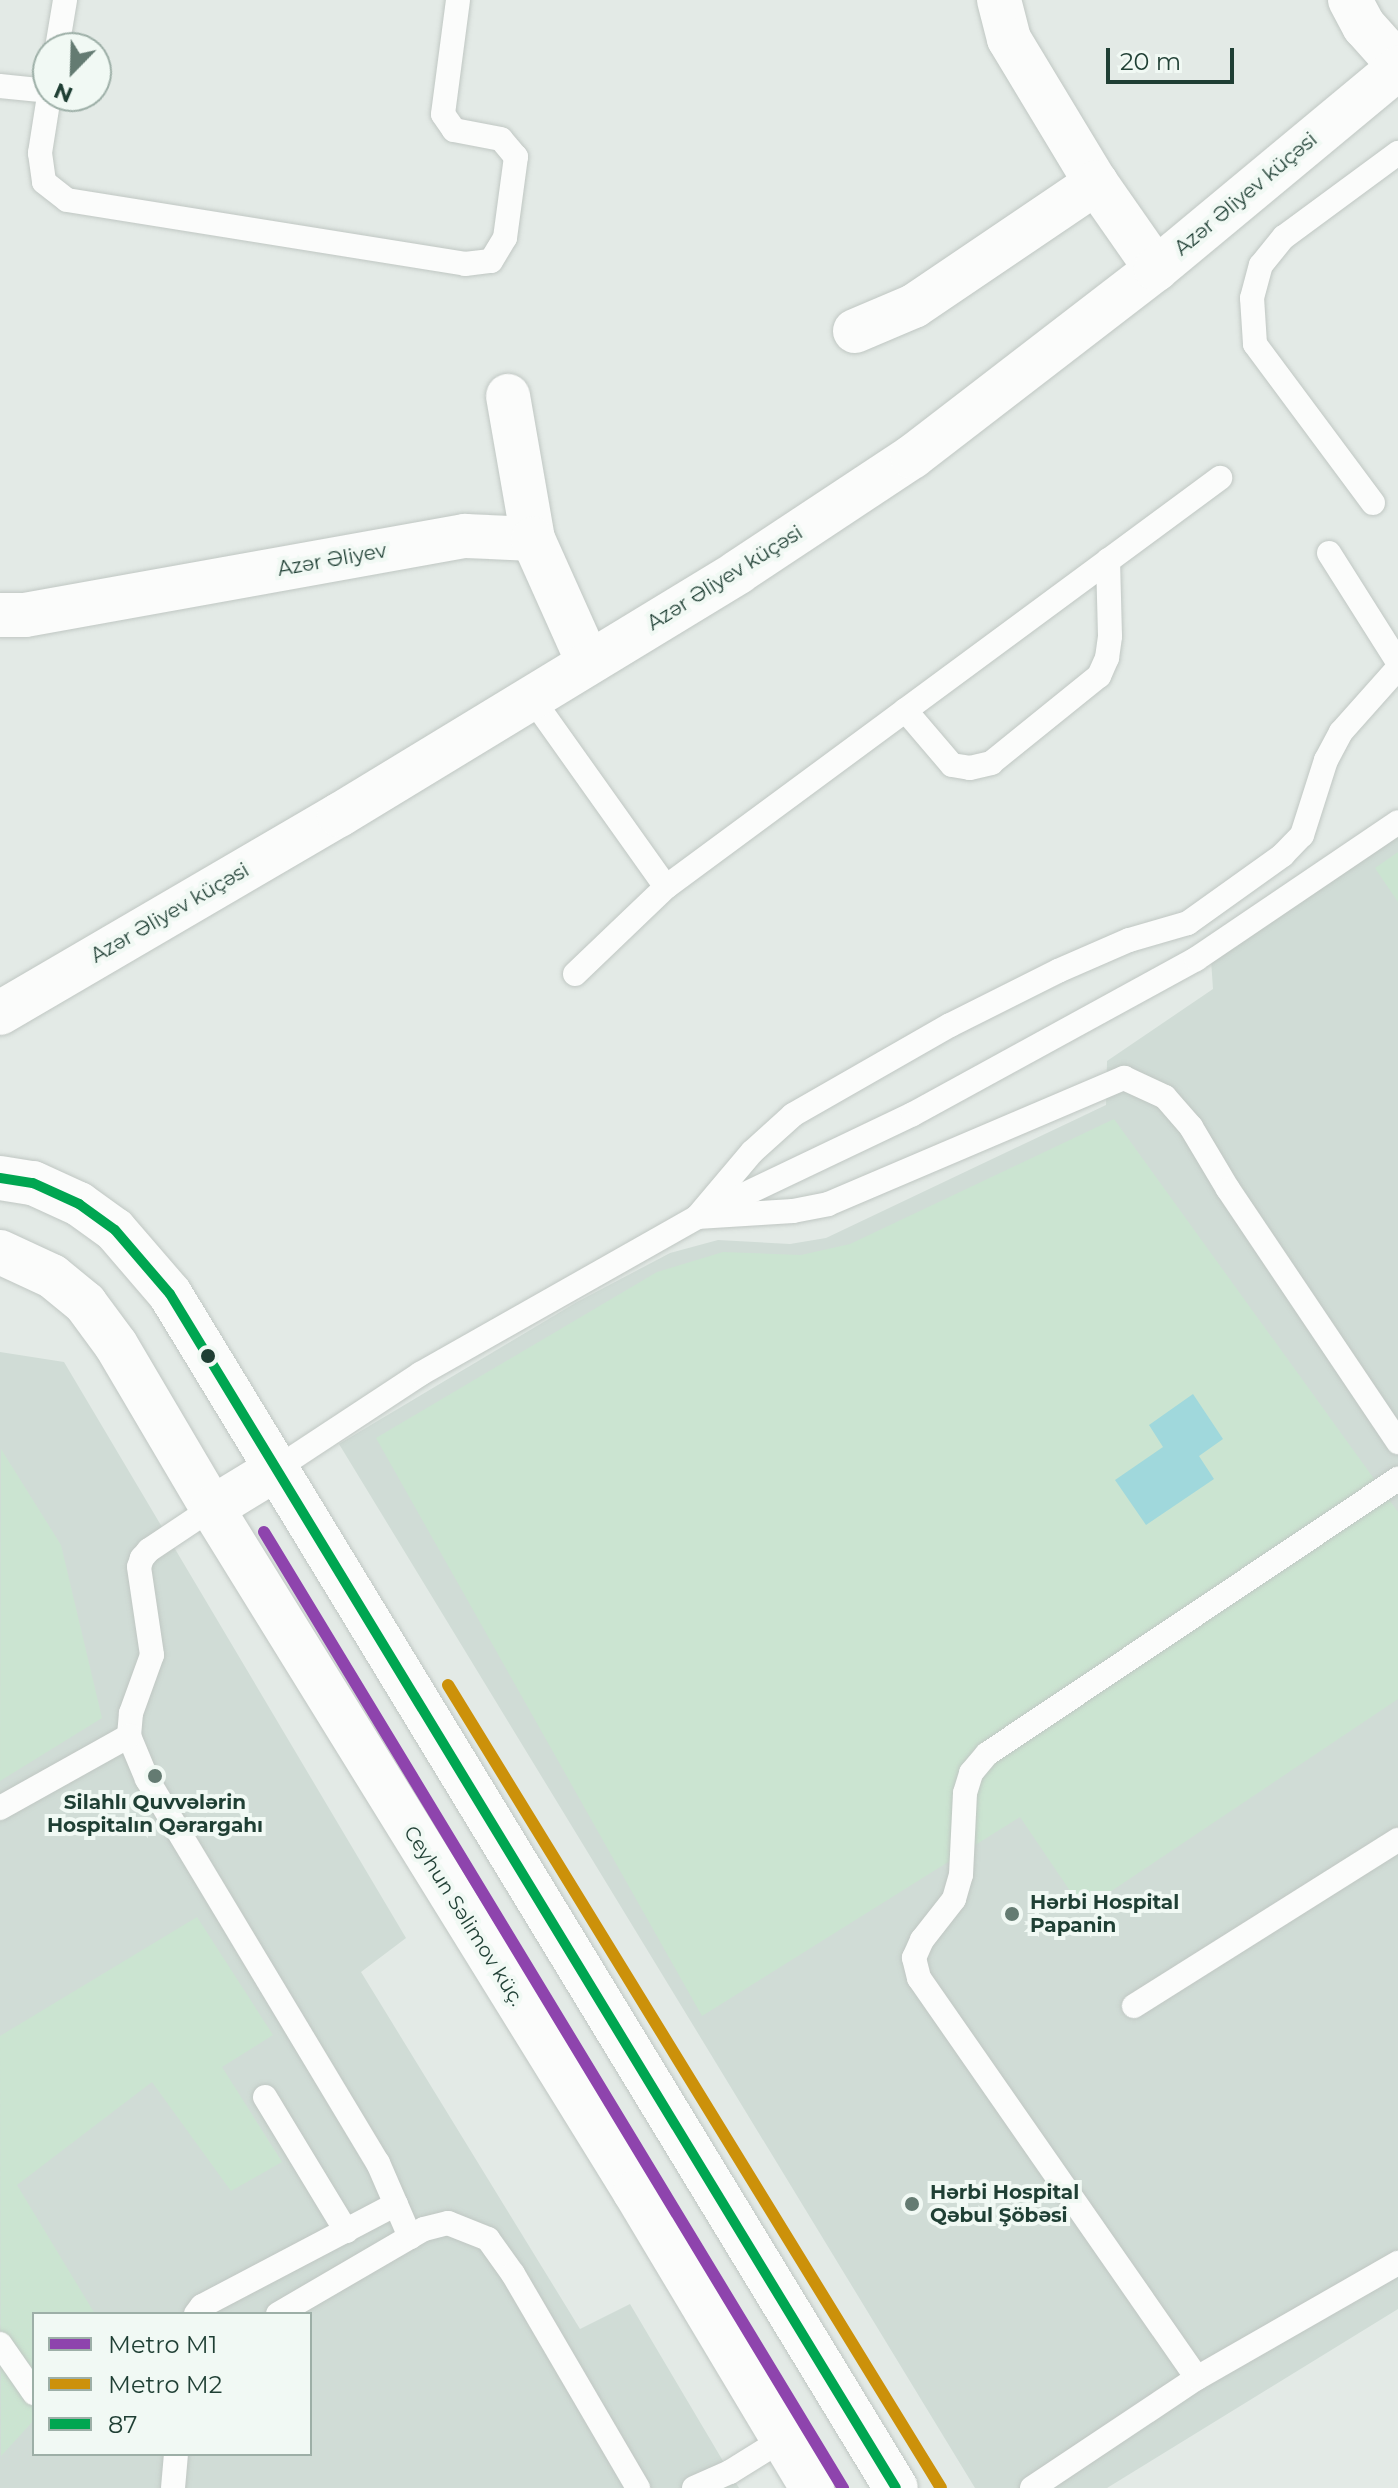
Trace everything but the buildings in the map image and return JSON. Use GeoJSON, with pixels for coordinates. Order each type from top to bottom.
{"type":"FeatureCollection","features":[{"type":"Feature","properties":{"kind":"street"},"geometry":{"type":"LineString","coordinates":[[999,0],[1009,39],[1096,183],[1156,269]]}},
{"type":"Feature","properties":{"kind":"street"},"geometry":{"type":"LineString","coordinates":[[1350,0],[1364,26],[1398,66]]}},
{"type":"Feature","properties":{"kind":"street","name":"Azər Əliyev küçəsi"},"geometry":{"type":"LineString","coordinates":[[0,1013],[738,572],[912,457],[1156,269],[1398,66]]}},
{"type":"Feature","properties":{"kind":"street"},"geometry":{"type":"LineString","coordinates":[[855,331],[914,306],[1096,183]]}},
{"type":"Feature","properties":{"kind":"street"},"geometry":{"type":"LineString","coordinates":[[508,396],[533,539],[588,662]]}},
{"type":"Feature","properties":{"kind":"street","name":"Azər Əliyev"},"geometry":{"type":"LineString","coordinates":[[0,615],[25,615],[465,536],[533,539]]}},
{"type":"Feature","properties":{"kind":"street"},"geometry":{"type":"LineString","coordinates":[[0,1178],[33,1183],[79,1204],[115,1230],[170,1294],[701,2161],[896,2488]]}},
{"type":"Feature","properties":{"kind":"street","name":"Ceyhun Səlimov küç."},"geometry":{"type":"LineString","coordinates":[[0,1252],[52,1276],[85,1303],[116,1345],[212,1508],[635,2192],[812,2488]]}},
{"type":"Feature","properties":{"kind":"street"},"geometry":{"type":"LineString","coordinates":[[212,1508],[276,1469]]}},
{"type":"Feature","properties":{"kind":"lane"},"geometry":{"type":"LineString","coordinates":[[60,32],[65,0]]}},
{"type":"Feature","properties":{"kind":"lane"},"geometry":{"type":"LineString","coordinates":[[46,112],[40,153],[44,182],[67,200],[465,264],[491,261],[505,238],[516,157],[501,139],[454,130],[443,114],[458,0]]}},
{"type":"Feature","properties":{"kind":"lane"},"geometry":{"type":"LineString","coordinates":[[0,86],[32,91]]}},
{"type":"Feature","properties":{"kind":"lane"},"geometry":{"type":"LineString","coordinates":[[1373,503],[1255,344],[1252,298],[1261,265],[1284,237],[1398,153]]}},
{"type":"Feature","properties":{"kind":"lane"},"geometry":{"type":"LineString","coordinates":[[575,974],[666,887],[1220,478]]}},
{"type":"Feature","properties":{"kind":"lane"},"geometry":{"type":"LineString","coordinates":[[1329,553],[1398,662]]}},
{"type":"Feature","properties":{"kind":"lane"},"geometry":{"type":"LineString","coordinates":[[905,710],[952,765],[970,768],[991,763],[1099,676],[1107,658],[1110,636],[1108,560]]}},
{"type":"Feature","properties":{"kind":"lane"},"geometry":{"type":"LineString","coordinates":[[697,1217],[752,1152],[793,1115],[950,1025],[1058,971],[1129,940],[1188,923],[1283,855],[1302,835],[1326,760],[1341,732],[1398,668]]}},
{"type":"Feature","properties":{"kind":"lane"},"geometry":{"type":"LineString","coordinates":[[531,697],[666,887]]}},
{"type":"Feature","properties":{"kind":"lane"},"geometry":{"type":"LineString","coordinates":[[276,1469],[420,1374],[697,1217],[913,1114],[1196,959],[1398,822]]}},
{"type":"Feature","properties":{"kind":"lane"},"geometry":{"type":"LineString","coordinates":[[697,1217],[793,1211],[828,1204],[1124,1078],[1165,1097],[1191,1127],[1228,1189],[1398,1442]]}},
{"type":"Feature","properties":{"kind":"lane"},"geometry":{"type":"LineString","coordinates":[[1197,2378],[919,1978],[914,1958],[922,1940],[954,1899],[961,1875],[965,1793],[971,1773],[987,1754],[1398,1479]]}},
{"type":"Feature","properties":{"kind":"lane"},"geometry":{"type":"LineString","coordinates":[[212,1508],[149,1550],[142,1558],[139,1567],[152,1655],[131,1713],[129,1736],[147,1779],[362,2135],[410,2237]]}},
{"type":"Feature","properties":{"kind":"lane"},"geometry":{"type":"LineString","coordinates":[[0,1808],[129,1736]]}},
{"type":"Feature","properties":{"kind":"lane"},"geometry":{"type":"LineString","coordinates":[[1134,2006],[1398,1840]]}},
{"type":"Feature","properties":{"kind":"lane"},"geometry":{"type":"LineString","coordinates":[[265,2097],[346,2231]]}},
{"type":"Feature","properties":{"kind":"lane"},"geometry":{"type":"LineString","coordinates":[[198,2312],[202,2306],[396,2204]]}},
{"type":"Feature","properties":{"kind":"lane"},"geometry":{"type":"LineString","coordinates":[[281,2312],[410,2237],[448,2223],[488,2239],[513,2274],[638,2488]]}},
{"type":"Feature","properties":{"kind":"lane"},"geometry":{"type":"LineString","coordinates":[[1032,2488],[1197,2378],[1398,2263]]}},
{"type":"Feature","properties":{"kind":"lane"},"geometry":{"type":"LineString","coordinates":[[0,2344],[32,2390]]}},
{"type":"Feature","properties":{"kind":"lane"},"geometry":{"type":"LineString","coordinates":[[694,2488],[730,2472],[783,2439]]}},
{"type":"Feature","properties":{"kind":"lane"},"geometry":{"type":"LineString","coordinates":[[173,2488],[176,2456]]}},
{"type":"Feature","properties":{"kind":"shaded area","name":"Hərbi Hospital Papanin"},"geometry":{"type":"Polygon","coordinates":[[[1398,811],[1398,2309],[1107,2488],[975,2488],[339,1444],[577,1302],[670,1253],[718,1240],[790,1244],[826,1238],[1106,1105],[1107,1061],[1213,989],[1210,945],[1398,811]]]}},
{"type":"Feature","properties":{"kind":"shaded area","name":"Silahlı Quvvələrin Hospitalın Qərargahı"},"geometry":{"type":"Polygon","coordinates":[[[0,1352],[64,1362],[406,1938],[361,1972],[580,2329],[630,2304],[739,2488],[0,2488],[0,1352]]]}},
{"type":"Feature","properties":{"kind":"green space"},"geometry":{"type":"Polygon","coordinates":[[[1398,852],[1398,902],[1375,868],[1398,852]]]}},
{"type":"Feature","properties":{"kind":"green space"},"geometry":{"type":"Polygon","coordinates":[[[1114,1119],[1398,1512],[1398,1699],[1083,1910],[1020,1817],[702,2016],[376,1438],[657,1272],[723,1252],[801,1255],[850,1244],[1114,1119]]]}},
{"type":"Feature","properties":{"kind":"green space"},"geometry":{"type":"Polygon","coordinates":[[[1,1449],[61,1545],[102,1718],[0,1781],[1,1449]]]}},
{"type":"Feature","properties":{"kind":"green space"},"geometry":{"type":"Polygon","coordinates":[[[197,1917],[273,2035],[222,2067],[282,2162],[231,2191],[152,2082],[17,2185],[94,2312],[32,2312],[32,2422],[1,2456],[0,2036],[197,1917]]]}},
{"type":"Feature","properties":{"kind":"water"},"geometry":{"type":"Polygon","coordinates":[[[1193,1394],[1223,1439],[1199,1456],[1214,1479],[1146,1525],[1115,1480],[1163,1447],[1149,1425],[1193,1394]]]}},
{"type":"Feature","properties":{"kind":"metro line","name":"M1"},"geometry":{"type":"LineString","coordinates":[[264,1532],[843,2488]]}},
{"type":"Feature","properties":{"kind":"metro line","name":"M2"},"geometry":{"type":"LineString","coordinates":[[448,1685],[941,2488]]}},
{"type":"Feature","properties":{"kind":"transit line","name":"87"},"geometry":{"type":"LineString","coordinates":[[0,1178],[33,1183],[79,1204],[115,1230],[170,1294],[896,2488]]}},
{"type":"Feature","properties":{"kind":"place","name":"Silahlı Quvvələrin Hospitalın Qərargahı"},"geometry":{"type":"Point","coordinates":[155,1776]}},
{"type":"Feature","properties":{"kind":"place","name":"Hərbi Hospital Papanin"},"geometry":{"type":"Point","coordinates":[1012,1914]}},
{"type":"Feature","properties":{"kind":"place","name":"Hərbi Hospital Qəbul Şöbəsi"},"geometry":{"type":"Point","coordinates":[912,2204]}}]}
